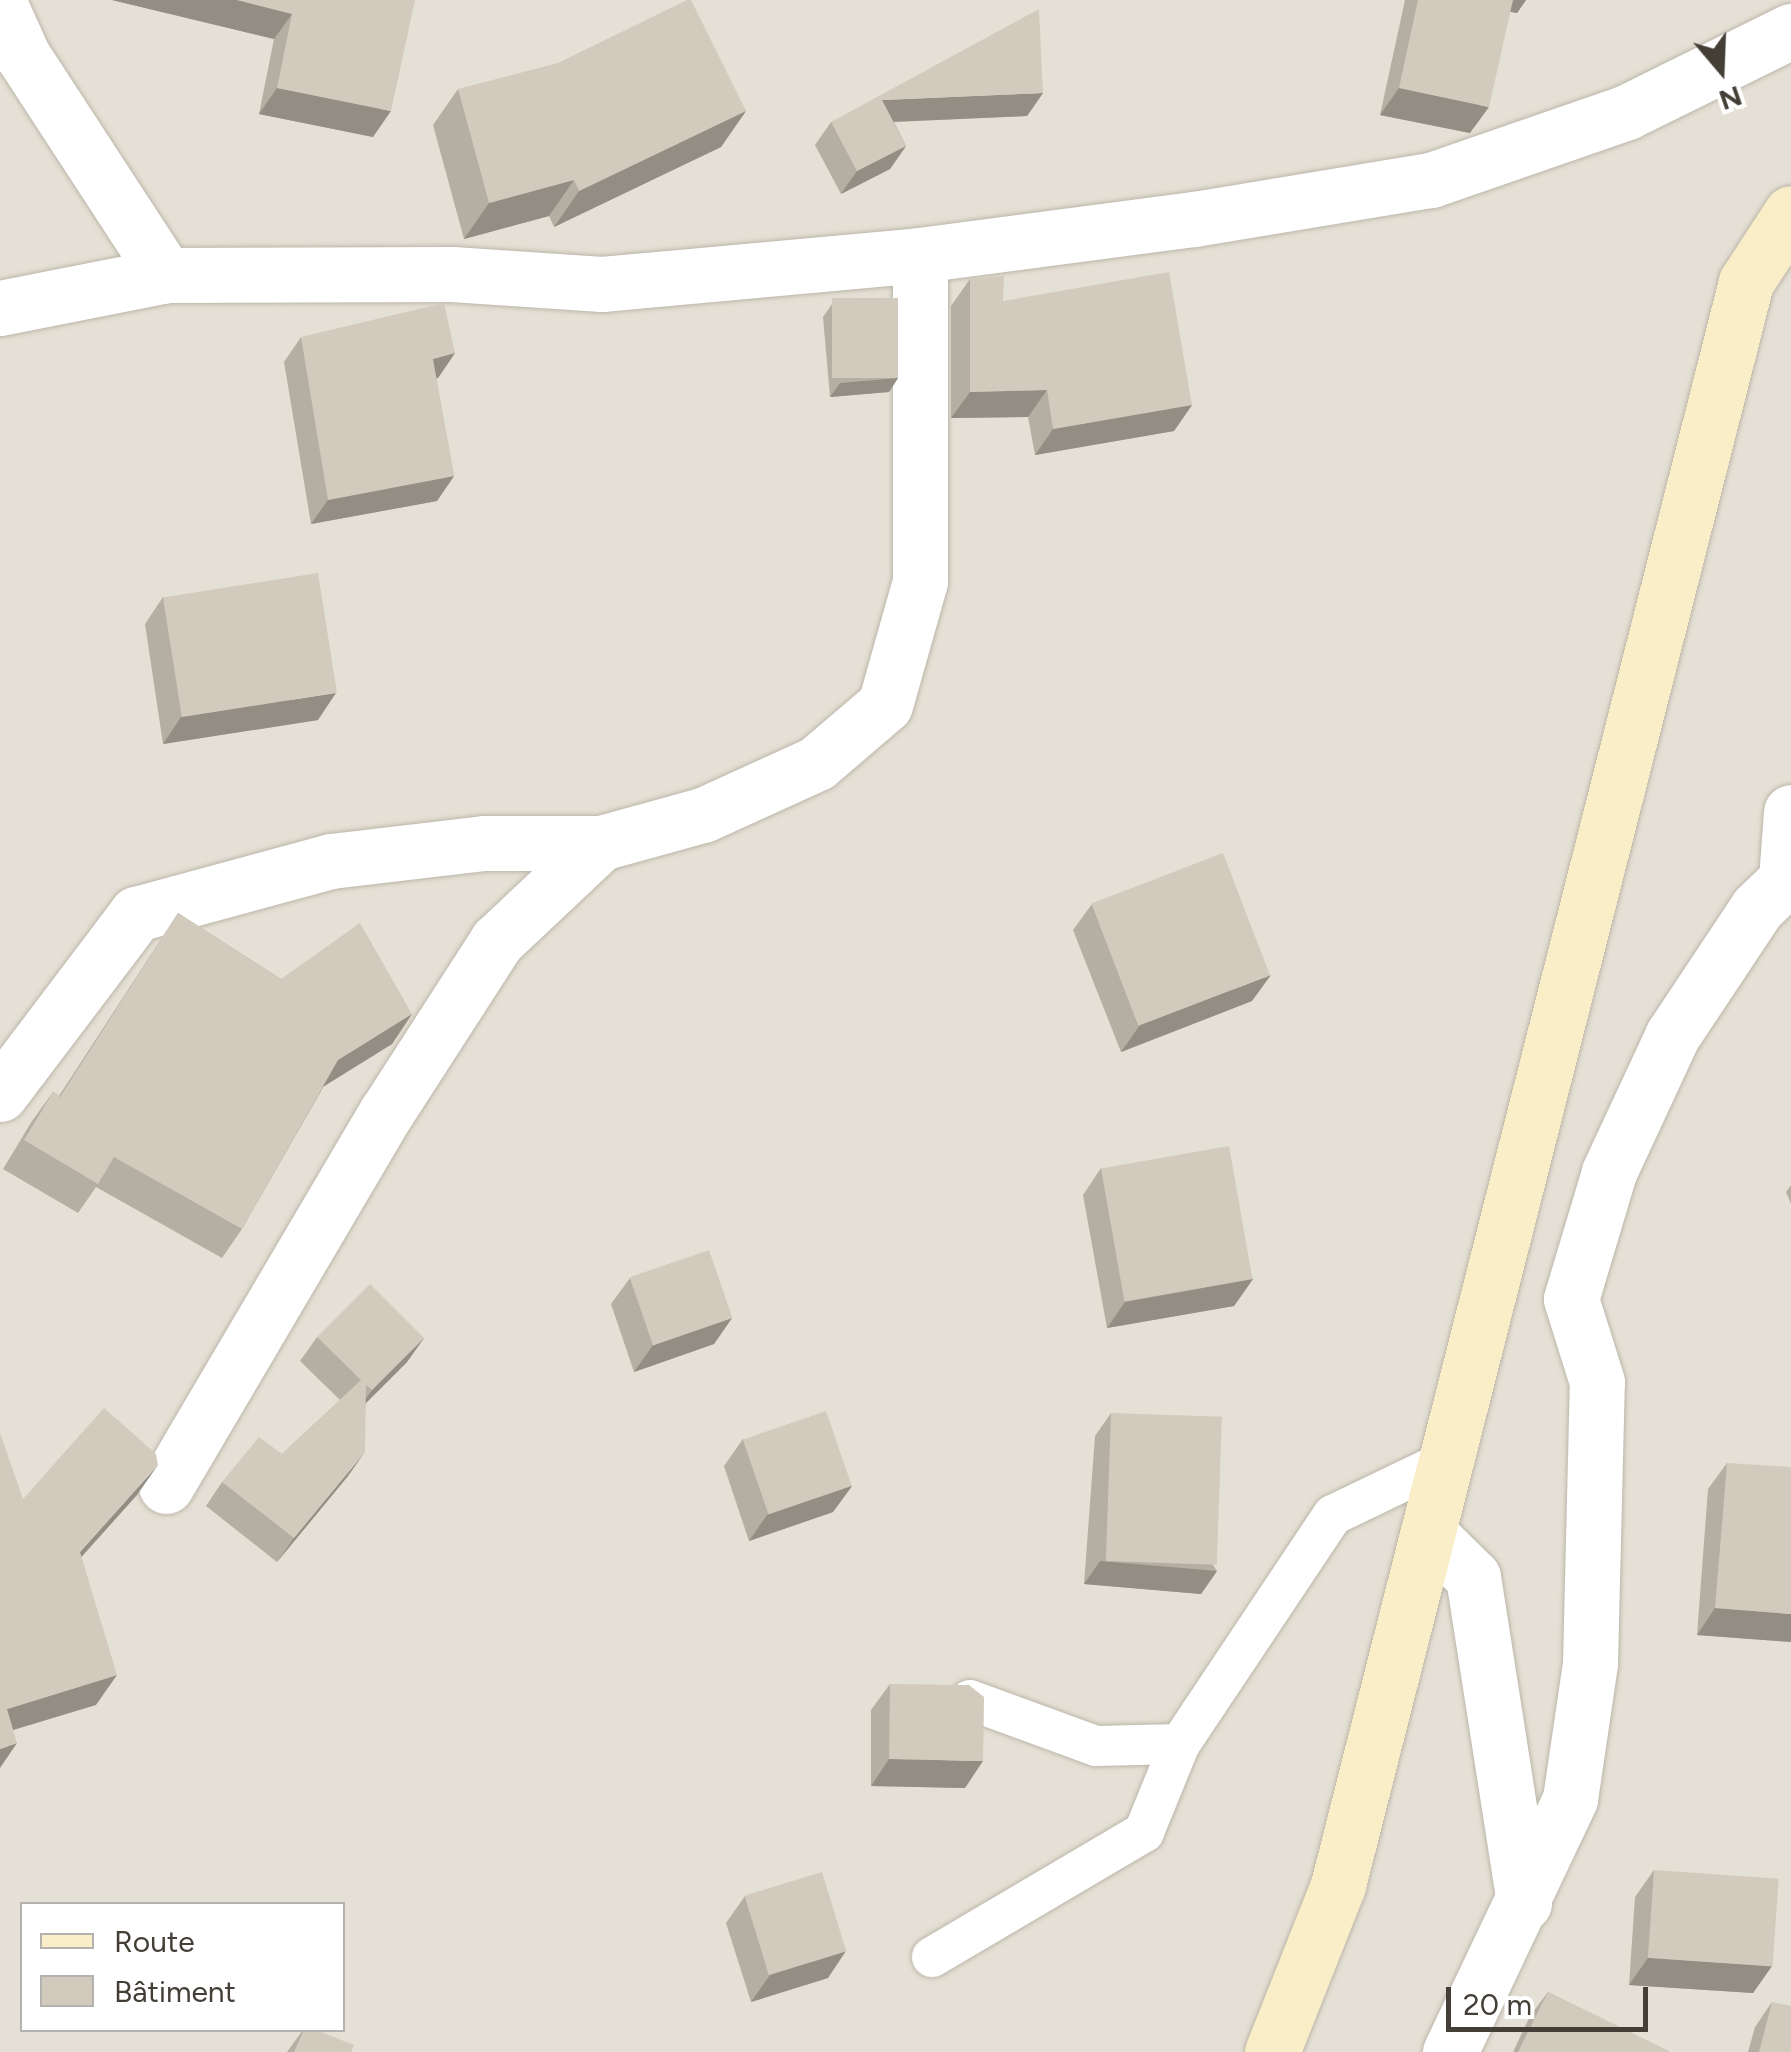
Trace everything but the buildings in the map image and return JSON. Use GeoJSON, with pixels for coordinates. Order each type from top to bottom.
{"type":"FeatureCollection","features":[{"type":"Feature","properties":{"kind":"main road"},"geometry":{"type":"LineString","coordinates":[[1272,2052],[1338,1884],[1746,282],[1791,213]]}},
{"type":"Feature","properties":{"kind":"street"},"geometry":{"type":"LineString","coordinates":[[0,4],[22,56],[166,274]]}},
{"type":"Feature","properties":{"kind":"street"},"geometry":{"type":"LineString","coordinates":[[0,308],[166,274],[452,274],[602,284],[920,255],[1430,180],[1627,112],[1791,31]]}},
{"type":"Feature","properties":{"kind":"street"},"geometry":{"type":"LineString","coordinates":[[0,1094],[136,914],[332,862],[484,843],[601,843],[703,815],[817,763],[885,705],[920,581],[920,255]]}},
{"type":"Feature","properties":{"kind":"street"},"geometry":{"type":"LineString","coordinates":[[1450,2052],[1524,1903],[1570,1799],[1590,1663],[1597,1382],[1571,1300],[1608,1172],[1672,1036],[1757,908],[1786,880],[1791,812]]}},
{"type":"Feature","properties":{"kind":"street"},"geometry":{"type":"LineString","coordinates":[[166,1486],[386,1113],[497,942],[601,843]]}},
{"type":"Feature","properties":{"kind":"street"},"geometry":{"type":"LineString","coordinates":[[1428,1533],[1472,1578],[1524,1903]]}},
{"type":"Feature","properties":{"kind":"lane"},"geometry":{"type":"LineString","coordinates":[[932,1957],[1144,1832],[1180,1744],[1333,1514],[1445,1461]]}},
{"type":"Feature","properties":{"kind":"lane"},"geometry":{"type":"LineString","coordinates":[[970,1700],[1096,1746],[1180,1744]]}},
{"type":"Feature","properties":{"kind":"shaded area"},"geometry":{"type":"Polygon","coordinates":[[[0,0],[1791,0],[1791,2052],[0,2052],[0,0]]]}}]}
